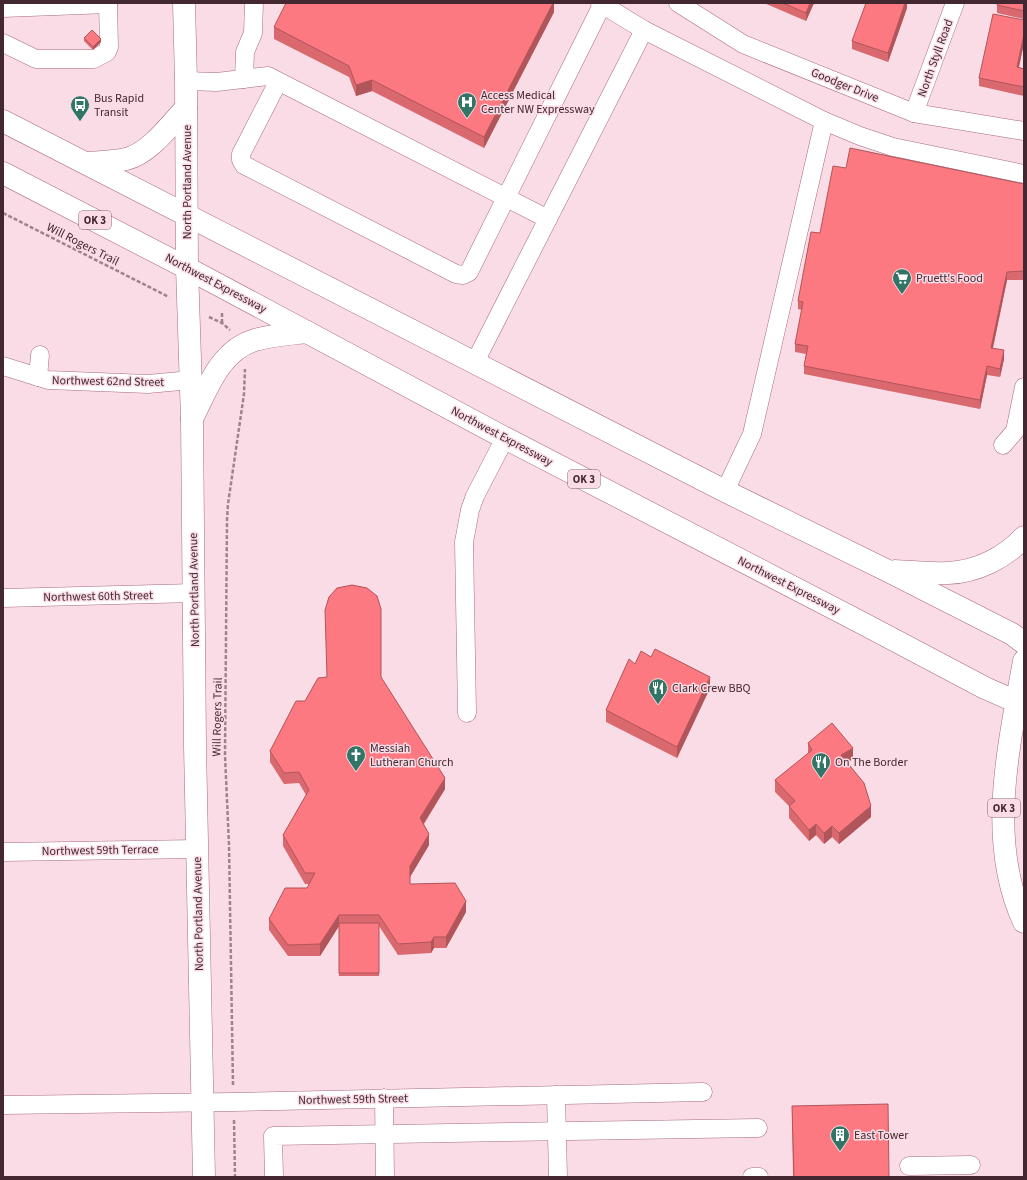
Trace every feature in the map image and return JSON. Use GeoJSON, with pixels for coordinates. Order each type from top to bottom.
{"type":"FeatureCollection","features":[{"type":"Feature","properties":{"kind":"main road","name":"North Portland Avenue"},"geometry":{"type":"LineString","coordinates":[[184,3],[187,268],[192,418],[197,849],[204,1177]]}},
{"type":"Feature","properties":{"kind":"main road"},"geometry":{"type":"LineString","coordinates":[[86,163],[126,159],[139,154],[152,144],[186,108]]}},
{"type":"Feature","properties":{"kind":"main road"},"geometry":{"type":"LineString","coordinates":[[3,121],[476,362],[725,491],[1012,634],[1024,643]]}},
{"type":"Feature","properties":{"kind":"main road","name":"Northwest Expressway"},"geometry":{"type":"LineString","coordinates":[[3,173],[187,268],[505,438],[985,688],[1020,704]]}},
{"type":"Feature","properties":{"kind":"main road"},"geometry":{"type":"LineString","coordinates":[[192,418],[217,370],[226,358],[236,350],[255,340],[307,332]]}},
{"type":"Feature","properties":{"kind":"main road"},"geometry":{"type":"LineString","coordinates":[[888,571],[949,573],[974,568],[998,559],[1016,546],[1024,537]]}},
{"type":"Feature","properties":{"kind":"main road"},"geometry":{"type":"LineString","coordinates":[[1020,704],[1024,661]]}},
{"type":"Feature","properties":{"kind":"main road","name":"OK 3"},"geometry":{"type":"LineString","coordinates":[[1020,704],[1006,777],[1003,829],[1007,869],[1019,912],[1024,922]]}},
{"type":"Feature","properties":{"kind":"street"},"geometry":{"type":"LineString","coordinates":[[244,79],[245,52],[253,33],[254,3]]}},
{"type":"Feature","properties":{"kind":"street","name":"Goodger Drive"},"geometry":{"type":"LineString","coordinates":[[678,3],[743,44],[914,113],[1024,131]]}},
{"type":"Feature","properties":{"kind":"street","name":"North Styll Road"},"geometry":{"type":"LineString","coordinates":[[914,113],[955,3]]}},
{"type":"Feature","properties":{"kind":"street"},"geometry":{"type":"LineString","coordinates":[[3,8],[108,4],[109,47],[107,52],[94,59],[36,59],[3,43]]}},
{"type":"Feature","properties":{"kind":"street"},"geometry":{"type":"LineString","coordinates":[[278,82],[242,154],[241,160],[244,165],[444,268],[456,274],[463,275],[469,272],[601,4],[644,30],[824,121],[860,136],[893,147],[1024,174]]}},
{"type":"Feature","properties":{"kind":"street"},"geometry":{"type":"LineString","coordinates":[[476,362],[644,30]]}},
{"type":"Feature","properties":{"kind":"street"},"geometry":{"type":"LineString","coordinates":[[186,81],[217,82],[268,76],[548,220]]}},
{"type":"Feature","properties":{"kind":"street"},"geometry":{"type":"LineString","coordinates":[[725,491],[752,434],[824,121]]}},
{"type":"Feature","properties":{"kind":"street"},"geometry":{"type":"LineString","coordinates":[[38,377],[40,355]]}},
{"type":"Feature","properties":{"kind":"street","name":"Northwest 62nd Street"},"geometry":{"type":"LineString","coordinates":[[3,366],[48,380],[148,384],[191,380]]}},
{"type":"Feature","properties":{"kind":"street"},"geometry":{"type":"LineString","coordinates":[[1003,445],[1015,431],[1024,387]]}},
{"type":"Feature","properties":{"kind":"street"},"geometry":{"type":"LineString","coordinates":[[467,713],[464,542],[470,510],[475,496],[505,438]]}},
{"type":"Feature","properties":{"kind":"street","name":"Northwest 60th Street"},"geometry":{"type":"LineString","coordinates":[[3,598],[194,593]]}},
{"type":"Feature","properties":{"kind":"street","name":"Northwest 59th Terrace"},"geometry":{"type":"LineString","coordinates":[[3,852],[197,849]]}},
{"type":"Feature","properties":{"kind":"street","name":"Northwest 59th Street"},"geometry":{"type":"LineString","coordinates":[[3,1105],[703,1092]]}},
{"type":"Feature","properties":{"kind":"street"},"geometry":{"type":"LineString","coordinates":[[556,1095],[558,1177]]}},
{"type":"Feature","properties":{"kind":"street"},"geometry":{"type":"LineString","coordinates":[[384,1098],[385,1177]]}},
{"type":"Feature","properties":{"kind":"street"},"geometry":{"type":"LineString","coordinates":[[274,1177],[273,1136],[758,1128]]}},
{"type":"Feature","properties":{"kind":"street"},"geometry":{"type":"LineString","coordinates":[[909,1166],[971,1165]]}},
{"type":"Feature","properties":{"kind":"street"},"geometry":{"type":"LineString","coordinates":[[752,1177],[759,1177]]}},
{"type":"Feature","properties":{"kind":"path","name":"Will Rogers Trail"},"geometry":{"type":"LineString","coordinates":[[3,213],[155,290]]}},
{"type":"Feature","properties":{"kind":"path"},"geometry":{"type":"LineString","coordinates":[[222,312],[222,323]]}},
{"type":"Feature","properties":{"kind":"path"},"geometry":{"type":"LineString","coordinates":[[216,320],[222,323],[232,333]]}},
{"type":"Feature","properties":{"kind":"path","name":"Will Rogers Trail"},"geometry":{"type":"LineString","coordinates":[[233,1080],[229,845],[225,755],[227,520],[244,394],[246,366]]}},
{"type":"Feature","properties":{"kind":"path"},"geometry":{"type":"LineString","coordinates":[[234,1119],[235,1177]]}},
{"type":"Feature","properties":{"kind":"building"},"geometry":{"type":"Polygon","coordinates":[[[286,3],[553,3],[484,137],[372,80],[356,85],[349,66],[274,27],[286,3]]]}},
{"type":"Feature","properties":{"kind":"building"},"geometry":{"type":"Polygon","coordinates":[[[783,3],[810,3],[806,13],[783,3]]]}},
{"type":"Feature","properties":{"kind":"building"},"geometry":{"type":"Polygon","coordinates":[[[866,3],[905,3],[888,53],[852,41],[866,3]]]}},
{"type":"Feature","properties":{"kind":"building"},"geometry":{"type":"Polygon","coordinates":[[[997,3],[1024,3],[1024,11],[997,5],[997,3]]]}},
{"type":"Feature","properties":{"kind":"building"},"geometry":{"type":"Polygon","coordinates":[[[993,14],[1024,20],[1024,34],[1017,67],[1024,69],[1024,87],[979,78],[993,14]]]}},
{"type":"Feature","properties":{"kind":"building"},"geometry":{"type":"Polygon","coordinates":[[[92,30],[101,39],[93,47],[84,38],[92,30]]]}},
{"type":"Feature","properties":{"kind":"building","name":"Pruett's Food"},"geometry":{"type":"Polygon","coordinates":[[[850,148],[1024,184],[1024,271],[1007,272],[991,348],[1004,350],[1000,369],[987,366],[980,400],[804,366],[808,346],[795,344],[803,302],[798,301],[811,232],[820,233],[833,166],[846,168],[850,148]]]}},
{"type":"Feature","properties":{"kind":"building","name":"Messiah Lutheran Church"},"geometry":{"type":"Polygon","coordinates":[[[352,585],[367,588],[377,596],[381,609],[381,677],[445,778],[420,818],[429,834],[410,866],[410,884],[455,883],[466,901],[446,937],[434,937],[431,942],[398,944],[379,915],[339,915],[320,944],[288,945],[269,919],[285,888],[307,888],[315,873],[305,873],[283,835],[309,790],[299,772],[284,773],[270,751],[296,701],[305,701],[318,678],[327,677],[325,610],[329,597],[337,588],[352,585]]]}},
{"type":"Feature","properties":{"kind":"building","name":"Clark Crew BBQ"},"geometry":{"type":"Polygon","coordinates":[[[655,649],[710,677],[677,747],[606,710],[629,659],[635,664],[641,651],[651,657],[655,649]]]}},
{"type":"Feature","properties":{"kind":"building","name":"On The Border"},"geometry":{"type":"Polygon","coordinates":[[[832,723],[853,748],[841,755],[864,783],[871,806],[839,833],[832,826],[824,833],[816,824],[809,830],[789,806],[795,801],[775,780],[812,750],[808,743],[832,723]]]}},
{"type":"Feature","properties":{"kind":"building"},"geometry":{"type":"Polygon","coordinates":[[[339,923],[379,923],[379,973],[339,973],[339,923]]]}},
{"type":"Feature","properties":{"kind":"building","name":"East Tower"},"geometry":{"type":"Polygon","coordinates":[[[888,1104],[889,1177],[794,1177],[792,1106],[888,1104]]]}},
{"type":"Feature","properties":{"kind":"place","name":"Access Medical Center NW Expressway"},"geometry":{"type":"Point","coordinates":[467,119]}},
{"type":"Feature","properties":{"kind":"place","name":"Bus Rapid Transit"},"geometry":{"type":"Point","coordinates":[80,122]}},
{"type":"Feature","properties":{"kind":"place","name":"Pruett's Food"},"geometry":{"type":"Point","coordinates":[902,295]}},
{"type":"Feature","properties":{"kind":"place","name":"Clark Crew BBQ"},"geometry":{"type":"Point","coordinates":[658,705]}},
{"type":"Feature","properties":{"kind":"place","name":"Messiah Lutheran Church"},"geometry":{"type":"Point","coordinates":[356,772]}},
{"type":"Feature","properties":{"kind":"place","name":"On The Border"},"geometry":{"type":"Point","coordinates":[821,779]}},
{"type":"Feature","properties":{"kind":"place","name":"East Tower"},"geometry":{"type":"Point","coordinates":[840,1152]}}]}
